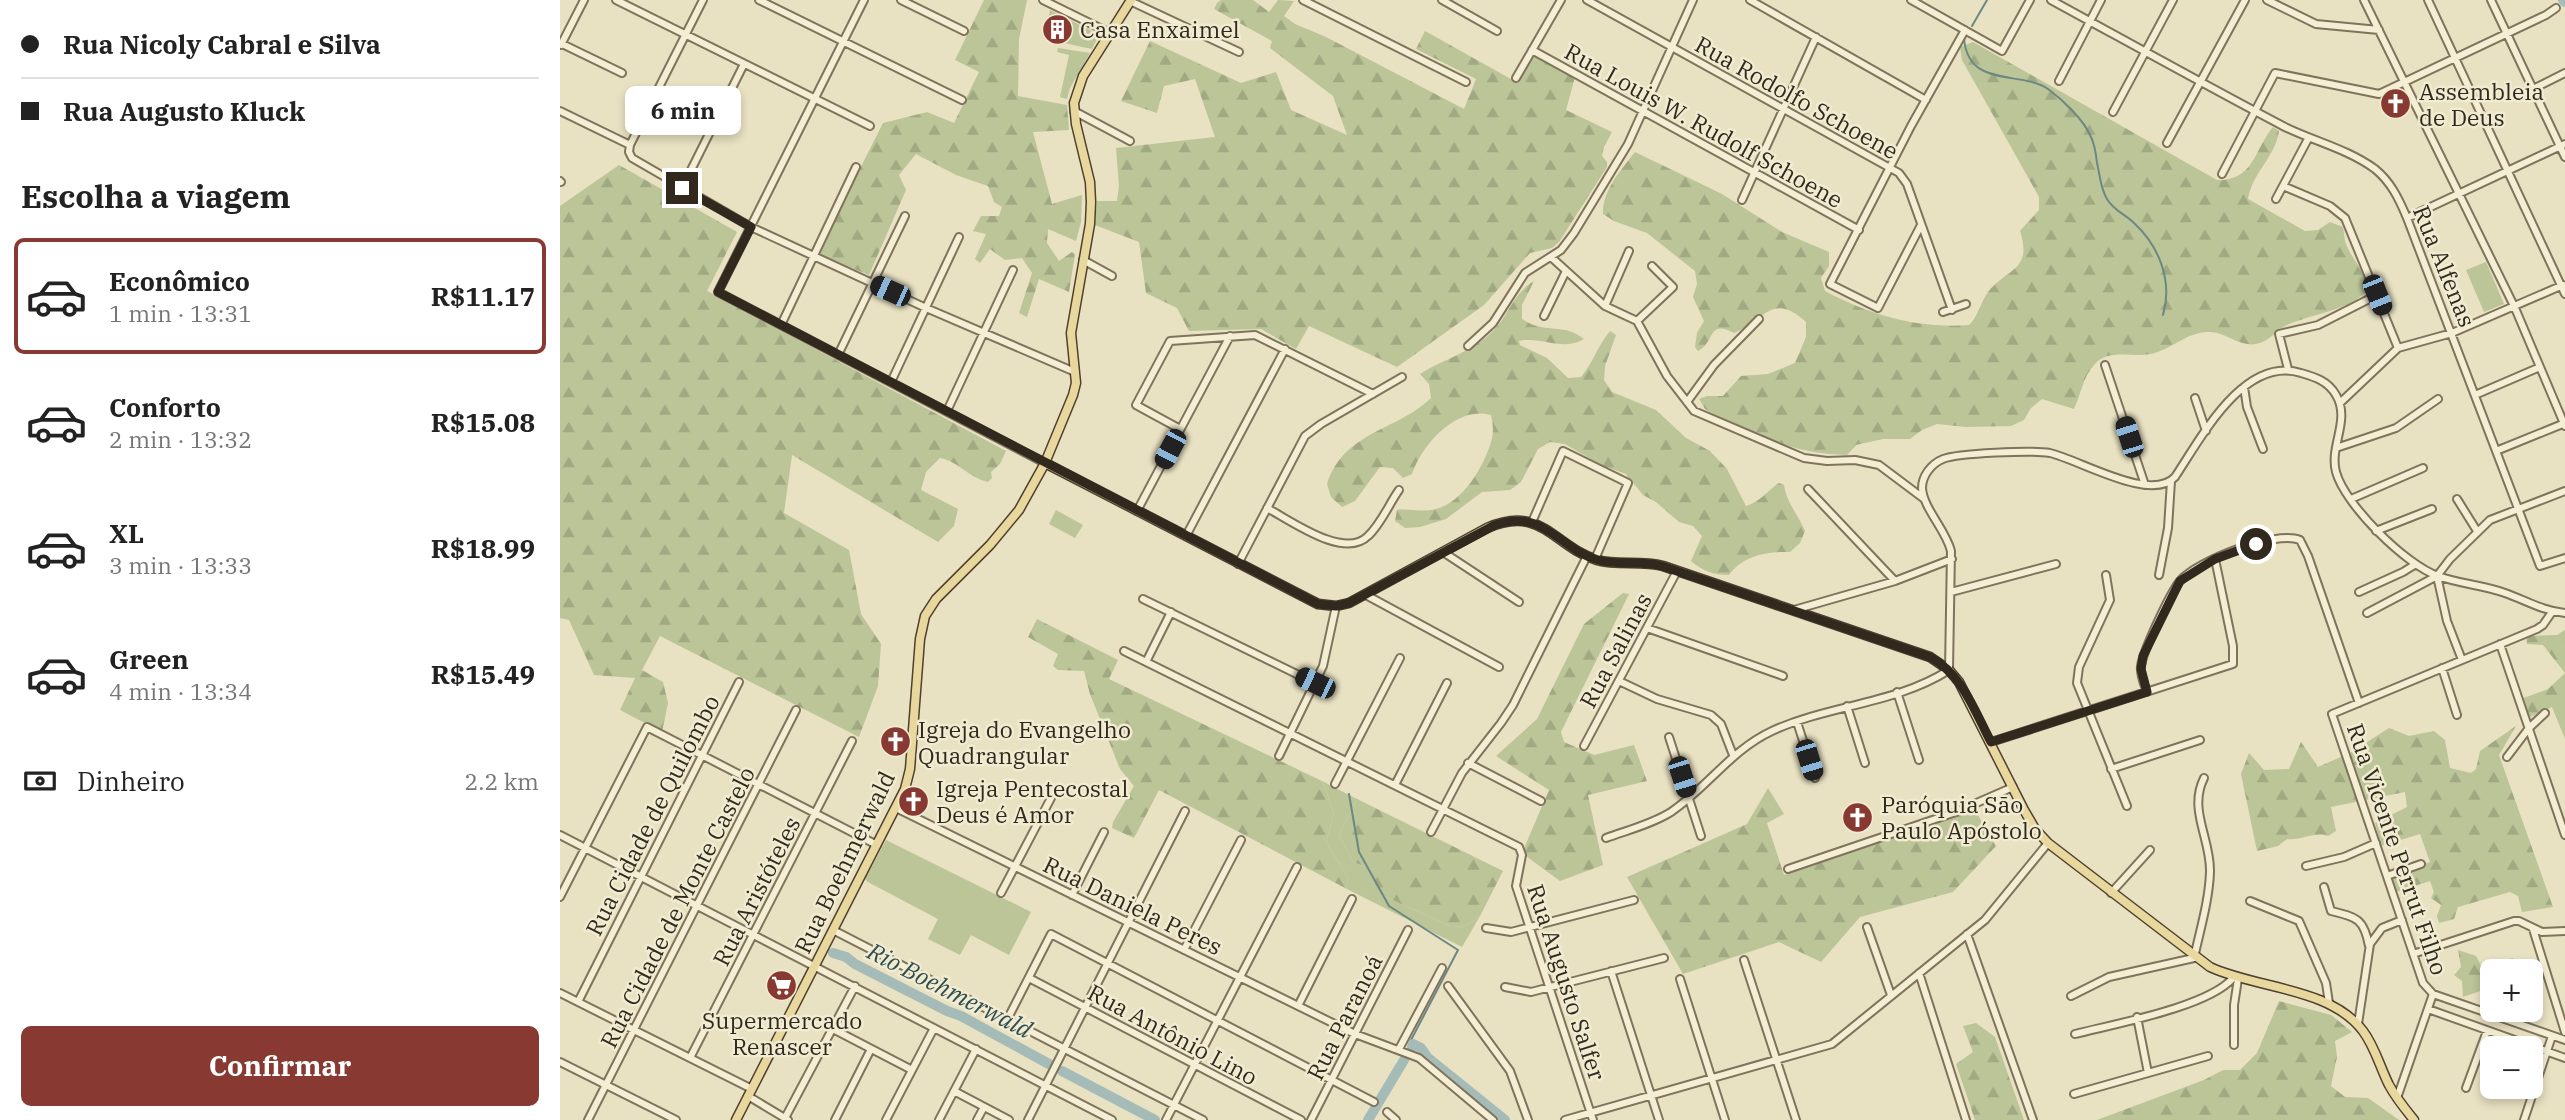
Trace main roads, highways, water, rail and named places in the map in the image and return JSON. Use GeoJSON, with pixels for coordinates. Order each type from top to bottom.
{"type":"FeatureCollection","features":[{"type":"Feature","properties":{"kind":"main road","name":"Rua Boehmerwald"},"geometry":{"type":"LineString","coordinates":[[736,1120],[896,808],[910,769],[920,639],[925,616],[936,599],[990,545],[1027,499],[1073,395],[1075,372],[1071,333],[1091,213],[1091,191],[1074,111],[1079,84],[1131,1]]}},
{"type":"Feature","properties":{"kind":"main road"},"geometry":{"type":"LineString","coordinates":[[1045,463],[1310,601],[1336,606],[1366,594],[1501,523],[1518,520],[1532,522],[1548,529],[1591,558],[1652,563],[1930,657],[1949,670],[1965,692],[2029,820],[2048,843],[2194,958],[2236,978],[2329,1003],[2358,1024],[2372,1044],[2397,1098],[2414,1120]]}},
{"type":"Feature","properties":{"kind":"waterway"},"geometry":{"type":"LineString","coordinates":[[1972,26],[1987,0]]}},
{"type":"Feature","properties":{"kind":"waterway"},"geometry":{"type":"LineString","coordinates":[[1964,39],[1968,55],[1975,65],[1997,76],[2037,83],[2048,89],[2083,124],[2093,143],[2107,199],[2143,232],[2157,253],[2165,277],[2166,302],[2163,315]]}},
{"type":"Feature","properties":{"kind":"waterway"},"geometry":{"type":"LineString","coordinates":[[1349,794],[1359,852],[1389,906],[1458,950],[1410,1042],[1413,1044]]}},
{"type":"Feature","properties":{"kind":"waterway","name":"Rio Boehmerwald"},"geometry":{"type":"LineString","coordinates":[[833,953],[846,957],[855,964],[961,1016],[1049,1064]]}},
{"type":"Feature","properties":{"kind":"waterway","name":"Rio Boehmerwald"},"geometry":{"type":"LineString","coordinates":[[1412,1047],[1413,1044],[1421,1048],[1428,1058],[1505,1120]]}},
{"type":"Feature","properties":{"kind":"waterway","name":"Rio Boehmerwald"},"geometry":{"type":"LineString","coordinates":[[1368,1120],[1404,1060]]}},
{"type":"Feature","properties":{"kind":"waterway","name":"Rio Boehmerwald"},"geometry":{"type":"LineString","coordinates":[[1062,1071],[1155,1120]]}},
{"type":"Feature","properties":{"kind":"place","name":"Casa Enxaimel"},"geometry":{"type":"Point","coordinates":[1057,29]}},
{"type":"Feature","properties":{"kind":"place","name":"Assembleia de Deus"},"geometry":{"type":"Point","coordinates":[2396,104]}},
{"type":"Feature","properties":{"kind":"place","name":"Igreja do Evangelho Quadrangular"},"geometry":{"type":"Point","coordinates":[895,742]}},
{"type":"Feature","properties":{"kind":"place","name":"Igreja Pentecostal Deus é Amor"},"geometry":{"type":"Point","coordinates":[913,801]}},
{"type":"Feature","properties":{"kind":"place","name":"Paróquia São Paulo Apóstolo"},"geometry":{"type":"Point","coordinates":[1858,817]}},
{"type":"Feature","properties":{"kind":"place","name":"Supermercado Renascer"},"geometry":{"type":"Point","coordinates":[782,986]}}]}
